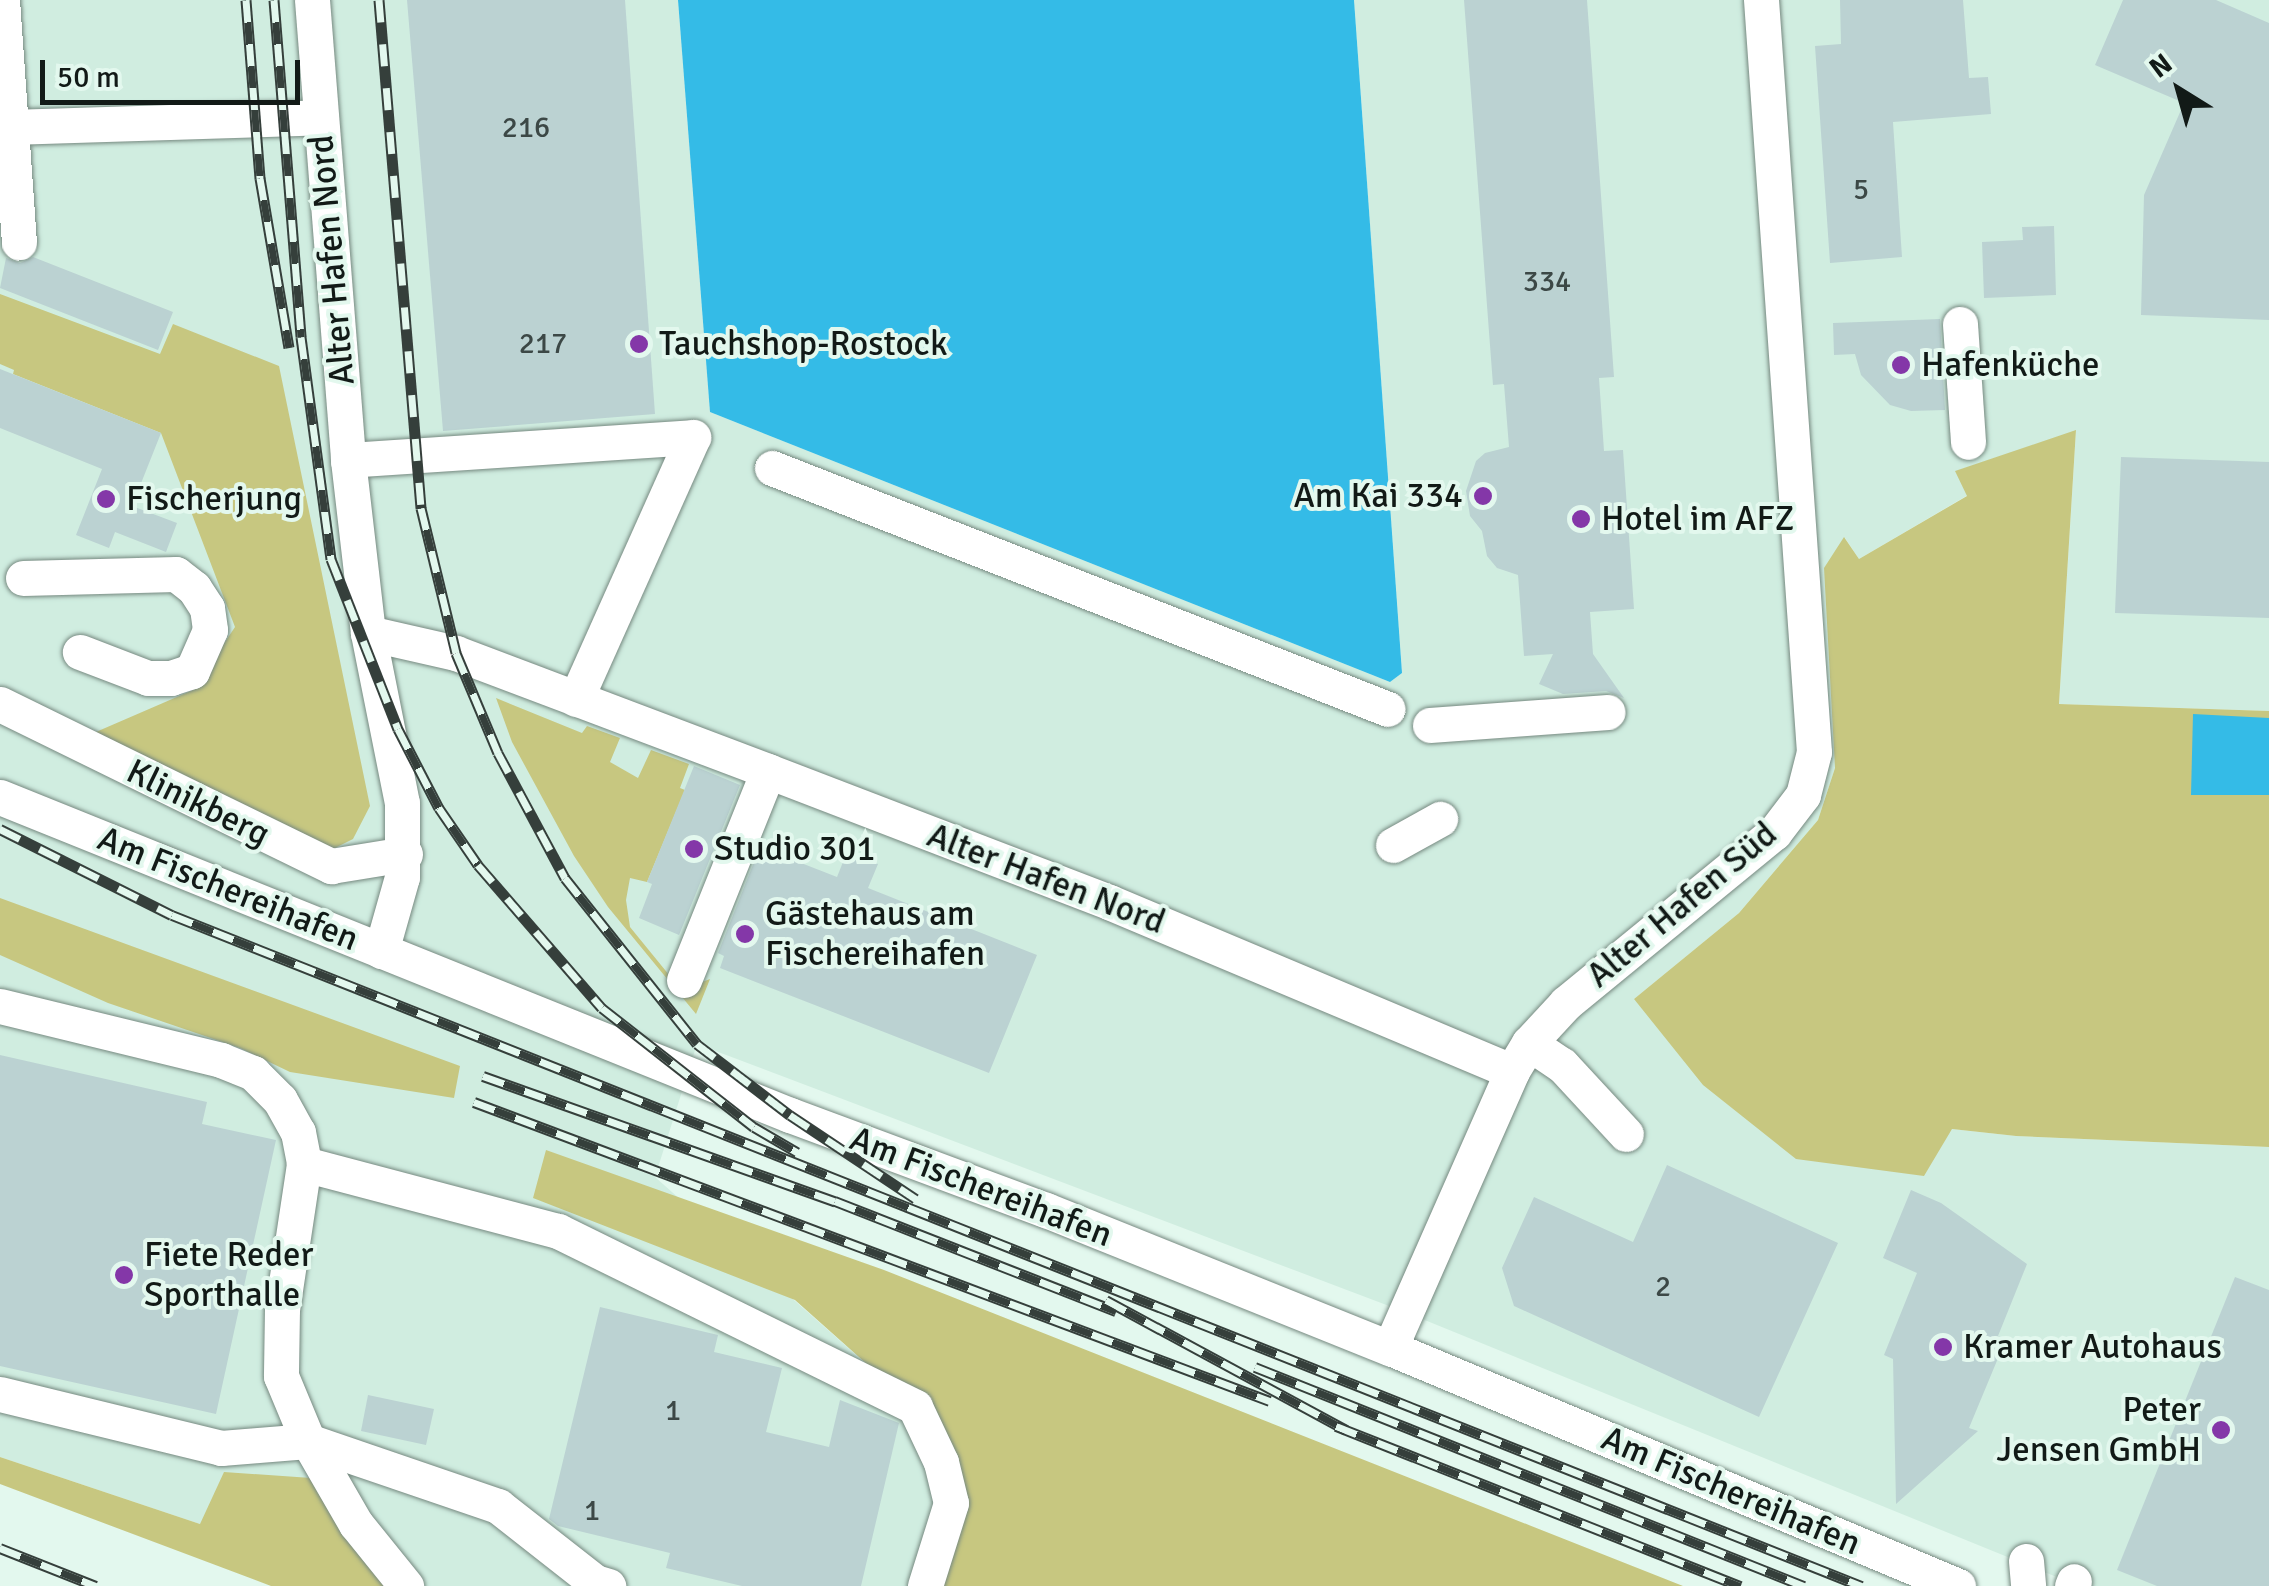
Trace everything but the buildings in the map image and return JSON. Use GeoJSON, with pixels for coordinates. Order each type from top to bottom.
{"type":"FeatureCollection","features":[{"type":"Feature","properties":{"kind":"street"},"geometry":{"type":"LineString","coordinates":[[2,0],[18,242]]}},
{"type":"Feature","properties":{"kind":"street","name":"Alter Hafen Nord"},"geometry":{"type":"LineString","coordinates":[[312,0],[348,460],[368,633],[402,802],[404,854],[394,917],[381,951]]}},
{"type":"Feature","properties":{"kind":"street","name":"Alter Hafen Süd"},"geometry":{"type":"LineString","coordinates":[[1390,1348],[1520,1057],[1566,1003],[1774,833],[1803,795],[1814,752],[1760,0]]}},
{"type":"Feature","properties":{"kind":"street"},"geometry":{"type":"LineString","coordinates":[[11,128],[321,118]]}},
{"type":"Feature","properties":{"kind":"street"},"geometry":{"type":"LineString","coordinates":[[1960,324],[1968,442]]}},
{"type":"Feature","properties":{"kind":"street"},"geometry":{"type":"LineString","coordinates":[[348,460],[693,437],[576,699]]}},
{"type":"Feature","properties":{"kind":"street"},"geometry":{"type":"LineString","coordinates":[[772,468],[1388,708]]}},
{"type":"Feature","properties":{"kind":"street"},"geometry":{"type":"LineString","coordinates":[[23,578],[176,574],[194,588],[207,608],[210,630],[192,671],[171,678],[148,678],[80,652]]}},
{"type":"Feature","properties":{"kind":"street","name":"Alter Hafen Nord"},"geometry":{"type":"LineString","coordinates":[[368,633],[456,654],[1520,1057],[1562,1064],[1626,1134]]}},
{"type":"Feature","properties":{"kind":"street","name":"Klinikberg"},"geometry":{"type":"LineString","coordinates":[[0,704],[331,866],[404,854]]}},
{"type":"Feature","properties":{"kind":"street"},"geometry":{"type":"LineString","coordinates":[[1430,725],[1608,712]]}},
{"type":"Feature","properties":{"kind":"street"},"geometry":{"type":"LineString","coordinates":[[684,980],[768,771]]}},
{"type":"Feature","properties":{"kind":"street","name":"Am Fischereihafen"},"geometry":{"type":"LineString","coordinates":[[0,797],[1390,1348],[1958,1586]]}},
{"type":"Feature","properties":{"kind":"street"},"geometry":{"type":"LineString","coordinates":[[1394,845],[1440,818]]}},
{"type":"Feature","properties":{"kind":"street"},"geometry":{"type":"LineString","coordinates":[[0,1006],[221,1060],[254,1073],[280,1100],[298,1132],[304,1164],[282,1309],[280,1376],[308,1441],[356,1524],[406,1586]]}},
{"type":"Feature","properties":{"kind":"street"},"geometry":{"type":"LineString","coordinates":[[304,1164],[558,1231],[915,1407],[941,1462],[951,1502],[924,1586]]}},
{"type":"Feature","properties":{"kind":"street"},"geometry":{"type":"LineString","coordinates":[[0,1394],[221,1448],[308,1441],[498,1506],[595,1582],[608,1586]]}},
{"type":"Feature","properties":{"kind":"shaded area"},"geometry":{"type":"Polygon","coordinates":[[[0,0],[678,0],[710,412],[1390,682],[1402,673],[1354,0],[2269,0],[2269,711],[2059,704],[2076,431],[1956,471],[1968,495],[1859,559],[1845,538],[1835,768],[1818,820],[1739,913],[1634,999],[1952,1129],[2016,1136],[2269,1147],[2269,1586],[2079,1586],[1405,1312],[697,1044],[655,1177],[915,1407],[941,1462],[925,1586],[406,1586],[200,1524],[0,1457],[0,0]]]}},
{"type":"Feature","properties":{"kind":"shaded area"},"geometry":{"type":"Polygon","coordinates":[[[0,294],[160,354],[173,324],[279,366],[370,806],[353,839],[331,850],[82,738],[193,690],[235,627],[161,433],[13,374],[14,370],[0,364],[0,294]]]}},
{"type":"Feature","properties":{"kind":"shaded area"},"geometry":{"type":"Polygon","coordinates":[[[2076,430],[2059,704],[2269,711],[2269,1147],[2016,1136],[1952,1129],[1924,1176],[1796,1159],[1703,1085],[1634,999],[1739,913],[1818,820],[1835,768],[1824,568],[1844,537],[1859,559],[1967,496],[1955,471],[2076,430]]]}},
{"type":"Feature","properties":{"kind":"shaded area"},"geometry":{"type":"Polygon","coordinates":[[[496,698],[582,733],[587,726],[620,738],[610,762],[638,778],[651,750],[689,764],[680,788],[685,790],[647,882],[630,878],[626,900],[630,927],[674,981],[697,984],[710,979],[696,1014],[608,907],[574,856],[512,742],[496,698]]]}},
{"type":"Feature","properties":{"kind":"shaded area"},"geometry":{"type":"Polygon","coordinates":[[[0,898],[460,1066],[454,1098],[290,1072],[240,1048],[108,1003],[0,955],[0,898]]]}},
{"type":"Feature","properties":{"kind":"shaded area"},"geometry":{"type":"Polygon","coordinates":[[[546,1150],[884,1270],[1683,1586],[925,1586],[951,1502],[915,1407],[795,1300],[533,1198],[546,1150]]]}},
{"type":"Feature","properties":{"kind":"shaded area"},"geometry":{"type":"Polygon","coordinates":[[[0,1457],[200,1524],[224,1472],[311,1478],[386,1586],[271,1586],[0,1484],[0,1457]]]}},
{"type":"Feature","properties":{"kind":"water"},"geometry":{"type":"Polygon","coordinates":[[[678,0],[1354,0],[1402,673],[1390,682],[710,412],[678,0]]]}},
{"type":"Feature","properties":{"kind":"water"},"geometry":{"type":"Polygon","coordinates":[[[2193,714],[2269,718],[2269,795],[2191,795],[2193,714]]]}},
{"type":"Feature","properties":{"kind":"railway"},"geometry":{"type":"LineString","coordinates":[[246,0],[260,178],[289,348]]}},
{"type":"Feature","properties":{"kind":"railway"},"geometry":{"type":"LineString","coordinates":[[274,0],[301,337],[331,559],[398,729],[439,808],[478,865],[602,1008],[754,1127],[797,1152]]}},
{"type":"Feature","properties":{"kind":"railway"},"geometry":{"type":"LineString","coordinates":[[379,0],[421,508],[456,653],[498,753],[565,878],[697,1044],[790,1115],[916,1199]]}},
{"type":"Feature","properties":{"kind":"railway"},"geometry":{"type":"LineString","coordinates":[[0,829],[172,915],[1862,1586]]}},
{"type":"Feature","properties":{"kind":"railway"},"geometry":{"type":"LineString","coordinates":[[483,1076],[835,1201],[1116,1311]]}},
{"type":"Feature","properties":{"kind":"railway"},"geometry":{"type":"LineString","coordinates":[[474,1102],[1270,1401]]}},
{"type":"Feature","properties":{"kind":"railway"},"geometry":{"type":"LineString","coordinates":[[1106,1300],[1346,1430]]}},
{"type":"Feature","properties":{"kind":"railway"},"geometry":{"type":"LineString","coordinates":[[1255,1367],[1804,1586]]}},
{"type":"Feature","properties":{"kind":"railway"},"geometry":{"type":"LineString","coordinates":[[1336,1426],[1740,1586]]}},
{"type":"Feature","properties":{"kind":"railway"},"geometry":{"type":"LineString","coordinates":[[0,1548],[96,1586]]}},
{"type":"Feature","properties":{"kind":"place","name":"Tauchshop-Rostock"},"geometry":{"type":"Point","coordinates":[639,344]}},
{"type":"Feature","properties":{"kind":"place","name":"Hafenküche"},"geometry":{"type":"Point","coordinates":[1901,365]}},
{"type":"Feature","properties":{"kind":"place","name":"Am Kai 334"},"geometry":{"type":"Point","coordinates":[1483,496]}},
{"type":"Feature","properties":{"kind":"place","name":"Fischerjung"},"geometry":{"type":"Point","coordinates":[106,499]}},
{"type":"Feature","properties":{"kind":"place","name":"Hotel im AFZ"},"geometry":{"type":"Point","coordinates":[1581,519]}},
{"type":"Feature","properties":{"kind":"place","name":"Studio 301"},"geometry":{"type":"Point","coordinates":[694,849]}},
{"type":"Feature","properties":{"kind":"place","name":"Gästehaus am Fischereihafen"},"geometry":{"type":"Point","coordinates":[745,934]}},
{"type":"Feature","properties":{"kind":"place","name":"Fiete Reder Sporthalle"},"geometry":{"type":"Point","coordinates":[124,1275]}},
{"type":"Feature","properties":{"kind":"place","name":"Kramer Autohaus"},"geometry":{"type":"Point","coordinates":[1943,1347]}},
{"type":"Feature","properties":{"kind":"place","name":"Peter Jensen GmbH"},"geometry":{"type":"Point","coordinates":[2221,1430]}}]}
